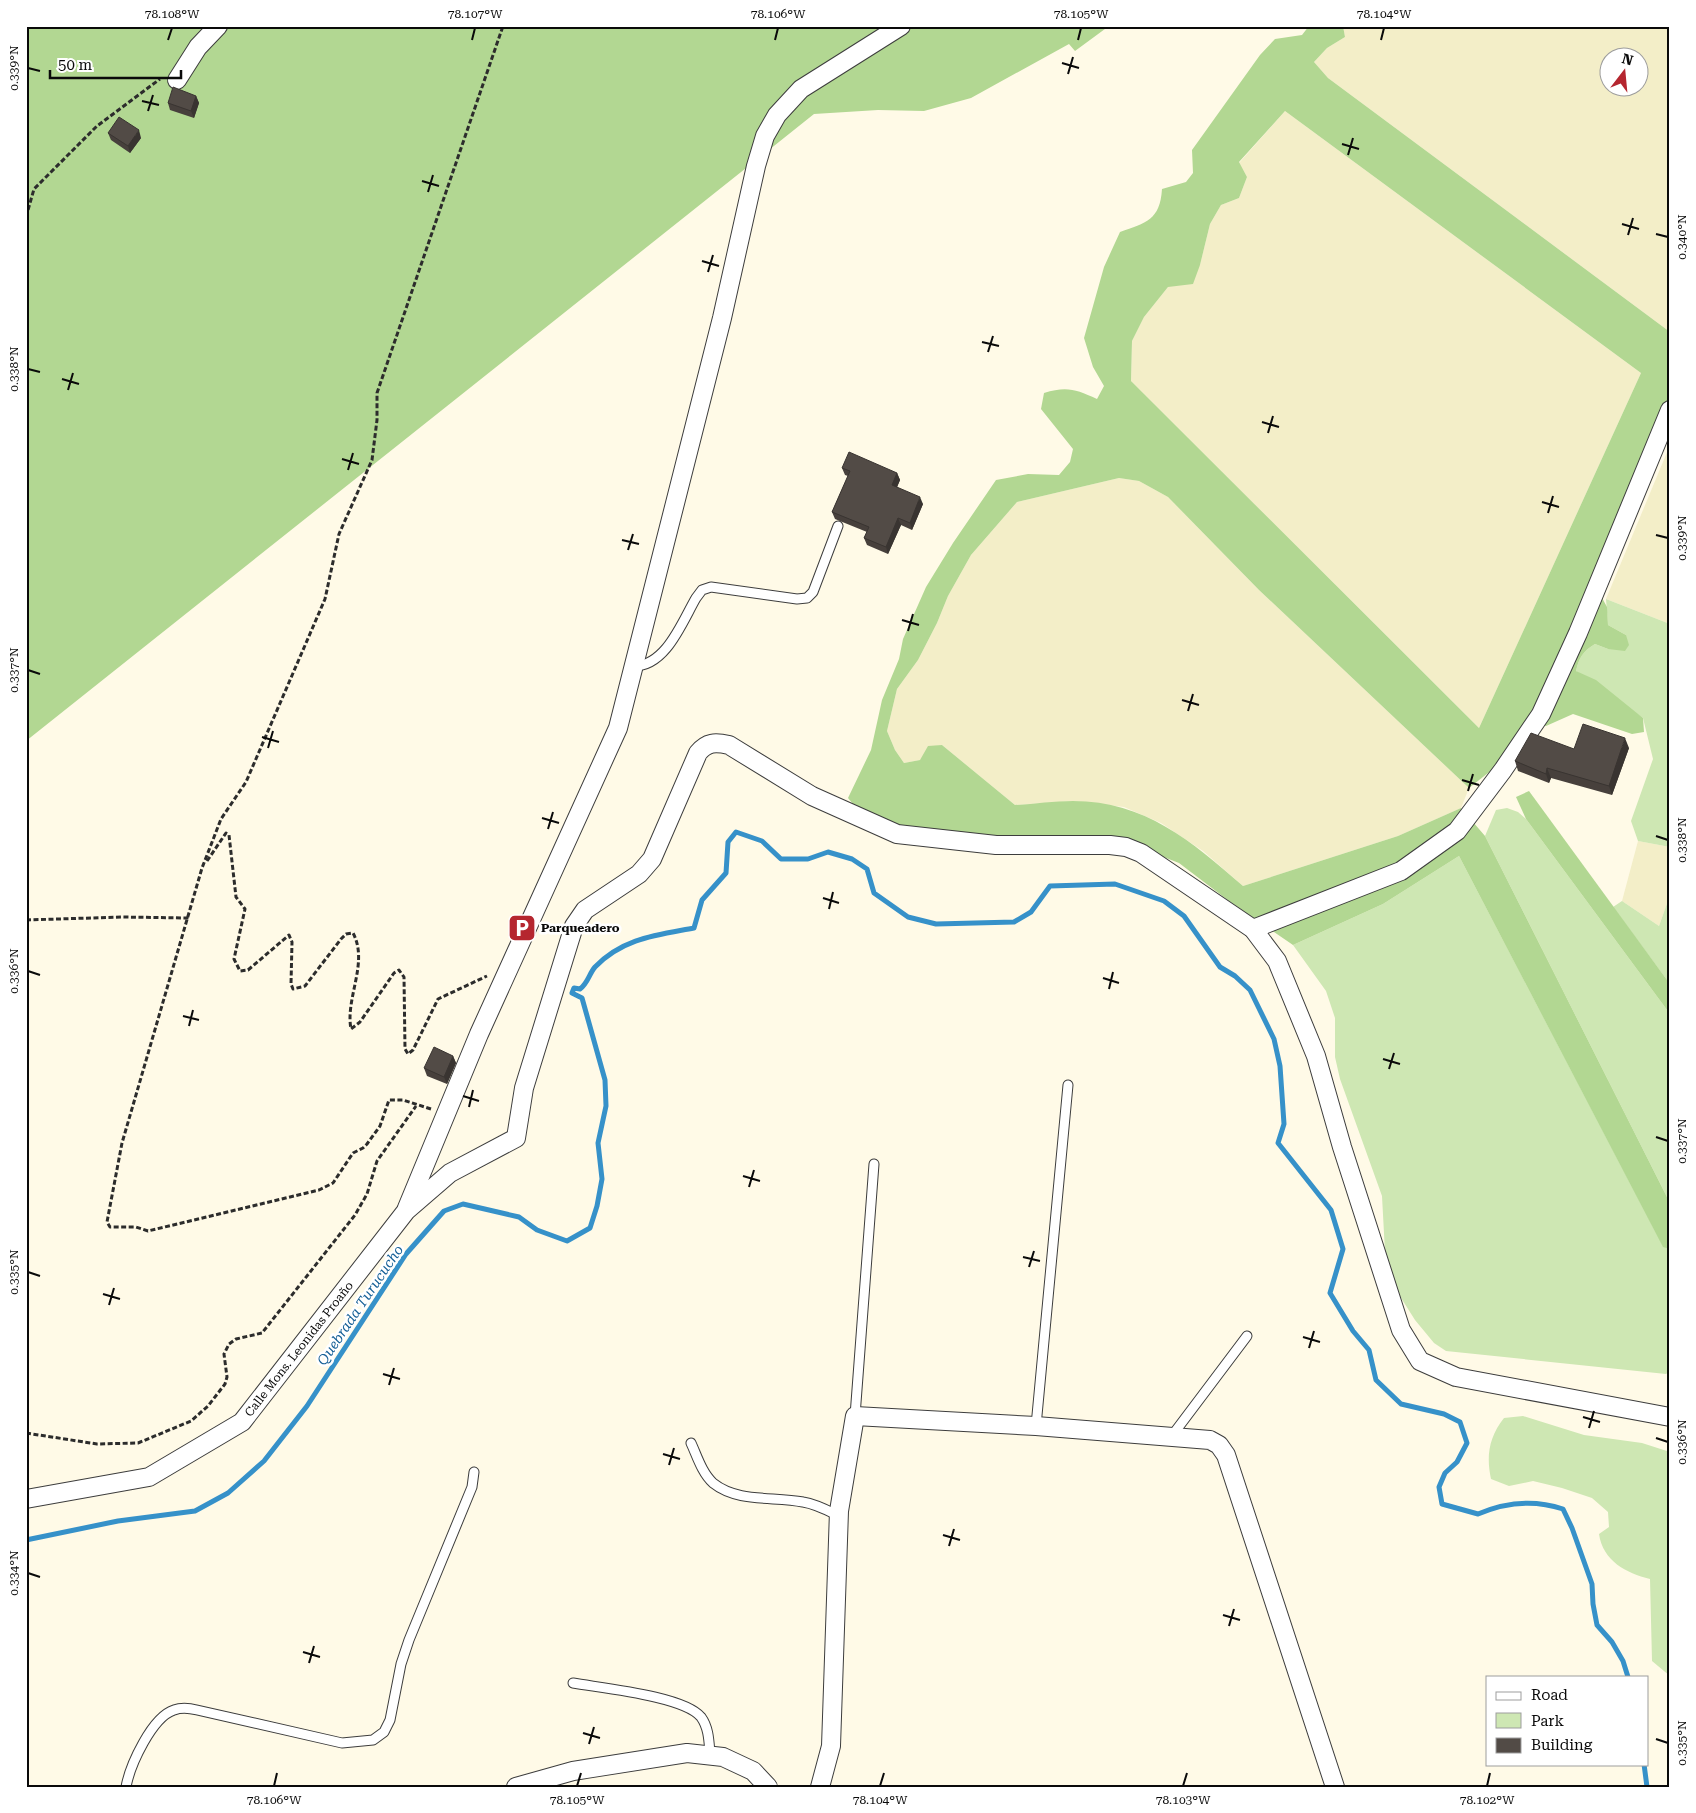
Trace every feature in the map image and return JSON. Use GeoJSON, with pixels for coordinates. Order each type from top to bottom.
{"type":"FeatureCollection","features":[{"type":"Feature","properties":{"kind":"street"},"geometry":{"type":"LineString","coordinates":[[172,77],[218,26]]}},
{"type":"Feature","properties":{"kind":"street"},"geometry":{"type":"LineString","coordinates":[[406,1210],[509,966],[618,728],[722,318],[756,166],[765,136],[777,115],[801,89],[901,26]]}},
{"type":"Feature","properties":{"kind":"street"},"geometry":{"type":"LineString","coordinates":[[1253,929],[1401,871],[1457,831],[1503,770],[1541,714],[1578,633],[1670,410]]}},
{"type":"Feature","properties":{"kind":"street"},"geometry":{"type":"LineString","coordinates":[[406,1210],[450,1174],[516,1138],[524,1088],[574,926],[585,910],[639,874],[652,859],[698,753],[704,746],[716,742],[729,745],[812,796],[897,834],[996,845],[1110,845],[1126,847],[1141,853],[1253,929],[1277,961],[1316,1056],[1342,1147],[1401,1330],[1420,1361],[1456,1377],[1670,1417]]}},
{"type":"Feature","properties":{"kind":"street","name":"Calle Mons. Leonidas Proaño"},"geometry":{"type":"LineString","coordinates":[[26,1499],[149,1477],[242,1422],[406,1210]]}},
{"type":"Feature","properties":{"kind":"street"},"geometry":{"type":"LineString","coordinates":[[820,1787],[831,1746],[839,1516],[855,1416],[1036,1426],[1210,1440],[1219,1444],[1226,1455],[1335,1787]]}},
{"type":"Feature","properties":{"kind":"street"},"geometry":{"type":"LineString","coordinates":[[516,1787],[573,1770],[687,1753],[710,1754],[723,1757],[753,1771],[768,1787]]}},
{"type":"Feature","properties":{"kind":"lane"},"geometry":{"type":"LineString","coordinates":[[634,666],[644,666],[663,654],[702,590],[711,587],[797,599],[807,598],[813,592],[838,526]]}},
{"type":"Feature","properties":{"kind":"lane"},"geometry":{"type":"LineString","coordinates":[[1036,1426],[1068,1085]]}},
{"type":"Feature","properties":{"kind":"lane"},"geometry":{"type":"LineString","coordinates":[[855,1416],[874,1164]]}},
{"type":"Feature","properties":{"kind":"lane"},"geometry":{"type":"LineString","coordinates":[[1171,1437],[1247,1336]]}},
{"type":"Feature","properties":{"kind":"lane"},"geometry":{"type":"LineString","coordinates":[[691,1443],[703,1470],[713,1483],[727,1491],[752,1498],[804,1502],[839,1516]]}},
{"type":"Feature","properties":{"kind":"lane"},"geometry":{"type":"LineString","coordinates":[[126,1787],[129,1769],[160,1719],[178,1709],[197,1710],[342,1744],[373,1740],[384,1732],[390,1720],[401,1664],[409,1640],[472,1486],[474,1472]]}},
{"type":"Feature","properties":{"kind":"lane"},"geometry":{"type":"LineString","coordinates":[[572,1683],[676,1702],[692,1709],[702,1718],[708,1729],[710,1754]]}},
{"type":"Feature","properties":{"kind":"path"},"geometry":{"type":"LineString","coordinates":[[446,1112],[416,1106],[403,1100],[389,1100],[380,1126],[367,1144],[353,1152],[333,1183],[319,1190],[155,1230],[110,1227],[107,1222],[122,1143],[202,868],[221,819],[246,782],[326,599],[339,534],[372,460],[377,420],[377,393],[503,26]]}},
{"type":"Feature","properties":{"kind":"path"},"geometry":{"type":"LineString","coordinates":[[26,217],[34,189],[97,126],[172,77]]}},
{"type":"Feature","properties":{"kind":"path"},"geometry":{"type":"LineString","coordinates":[[202,868],[222,836],[226,833],[230,835],[236,897],[245,909],[234,959],[240,971],[248,970],[288,935],[292,942],[293,989],[301,988],[305,986],[341,939],[346,934],[353,933],[356,940],[358,964],[350,1024],[351,1029],[360,1022],[394,972],[399,970],[404,977],[405,1049],[408,1054],[413,1050],[438,999],[509,966]]}},
{"type":"Feature","properties":{"kind":"path"},"geometry":{"type":"LineString","coordinates":[[26,920],[122,917],[189,918]]}},
{"type":"Feature","properties":{"kind":"path"},"geometry":{"type":"LineString","coordinates":[[26,1433],[97,1444],[138,1444],[191,1421],[208,1406],[225,1384],[227,1378],[224,1354],[229,1344],[236,1340],[262,1333],[355,1215],[367,1194],[377,1161],[416,1106]]}},
{"type":"Feature","properties":{"kind":"shaded area"},"geometry":{"type":"Polygon","coordinates":[[[1343,26],[1670,26],[1670,332],[1328,78],[1314,62],[1327,48],[1345,37],[1343,26]]]}},
{"type":"Feature","properties":{"kind":"shaded area"},"geometry":{"type":"Polygon","coordinates":[[[1285,111],[1641,373],[1479,728],[1131,381],[1132,341],[1144,317],[1168,287],[1200,265],[1210,224],[1221,205],[1239,198],[1247,177],[1239,163],[1285,111]]]}},
{"type":"Feature","properties":{"kind":"shaded area"},"geometry":{"type":"Polygon","coordinates":[[[1670,445],[1670,624],[1606,599],[1670,445]]]}},
{"type":"Feature","properties":{"kind":"shaded area"},"geometry":{"type":"Polygon","coordinates":[[[1119,478],[1139,481],[1168,497],[1259,590],[1469,788],[1461,808],[1398,836],[1243,886],[1203,851],[1161,823],[1124,807],[1073,801],[1015,805],[942,745],[920,760],[904,763],[895,750],[887,731],[897,689],[918,660],[948,596],[971,555],[1017,502],[1119,478]]]}},
{"type":"Feature","properties":{"kind":"shaded area"},"geometry":{"type":"Polygon","coordinates":[[[1638,841],[1670,847],[1670,895],[1659,926],[1622,901],[1638,841]]]}},
{"type":"Feature","properties":{"kind":"green space"},"geometry":{"type":"Polygon","coordinates":[[[26,26],[1109,26],[1075,51],[1069,44],[971,98],[924,111],[878,110],[814,114],[26,741],[26,26]]]}},
{"type":"Feature","properties":{"kind":"green space"},"geometry":{"type":"Polygon","coordinates":[[[1309,26],[1343,26],[1345,37],[1327,48],[1314,62],[1328,78],[1670,332],[1670,393],[1601,596],[1607,607],[1608,625],[1626,635],[1629,645],[1625,651],[1608,649],[1595,644],[1582,655],[1576,671],[1596,680],[1643,718],[1644,732],[1632,734],[1573,714],[1546,726],[1525,723],[1502,762],[1469,788],[1259,590],[1168,497],[1139,481],[1119,478],[1017,502],[971,555],[948,596],[918,660],[897,689],[887,731],[895,750],[904,763],[920,760],[928,746],[942,745],[1015,805],[1066,801],[1099,803],[1123,808],[1145,816],[1185,839],[1243,886],[1398,836],[1461,808],[1485,836],[1670,1203],[1670,1249],[1663,1247],[1459,856],[1383,904],[1293,945],[1229,901],[1179,863],[1161,856],[1104,841],[1058,836],[996,844],[894,828],[862,815],[848,798],[871,750],[882,700],[899,659],[903,639],[926,587],[953,543],[996,480],[1028,474],[1059,475],[1070,462],[1073,449],[1041,409],[1044,393],[1065,389],[1083,393],[1097,399],[1104,386],[1093,367],[1084,338],[1104,267],[1120,232],[1144,223],[1155,214],[1161,199],[1162,189],[1186,182],[1193,173],[1192,150],[1260,55],[1275,39],[1302,35],[1309,26]],[[1285,111],[1239,162],[1247,177],[1239,198],[1221,205],[1210,224],[1200,265],[1193,284],[1168,287],[1144,317],[1132,341],[1131,381],[1479,728],[1641,373],[1285,111]]]}},
{"type":"Feature","properties":{"kind":"green space"},"geometry":{"type":"Polygon","coordinates":[[[1606,599],[1670,624],[1670,847],[1638,841],[1631,821],[1653,759],[1643,718],[1576,671],[1582,655],[1587,649],[1595,644],[1608,649],[1626,635],[1608,625],[1606,599]]]}},
{"type":"Feature","properties":{"kind":"green space"},"geometry":{"type":"Polygon","coordinates":[[[1529,791],[1670,984],[1670,1014],[1526,819],[1516,797],[1529,791]]]}},
{"type":"Feature","properties":{"kind":"green space"},"geometry":{"type":"Polygon","coordinates":[[[1507,808],[1518,812],[1526,819],[1670,1014],[1670,1203],[1485,836],[1496,810],[1507,808]]]}},
{"type":"Feature","properties":{"kind":"green space"},"geometry":{"type":"Polygon","coordinates":[[[1459,856],[1663,1246],[1670,1249],[1670,1371],[1666,1374],[1446,1351],[1434,1343],[1415,1320],[1391,1282],[1385,1252],[1382,1196],[1340,1079],[1335,1057],[1335,1018],[1326,991],[1293,945],[1383,904],[1459,856]]]}},
{"type":"Feature","properties":{"kind":"green space"},"geometry":{"type":"Polygon","coordinates":[[[1670,895],[1670,984],[1613,907],[1622,901],[1659,926],[1670,895]]]}},
{"type":"Feature","properties":{"kind":"green space"},"geometry":{"type":"Polygon","coordinates":[[[1523,1416],[1584,1435],[1642,1443],[1670,1452],[1670,1676],[1652,1661],[1650,1579],[1632,1573],[1617,1564],[1605,1552],[1601,1543],[1599,1534],[1609,1527],[1608,1512],[1592,1498],[1562,1488],[1533,1481],[1509,1486],[1491,1479],[1489,1455],[1495,1432],[1504,1418],[1523,1416]]]}},
{"type":"Feature","properties":{"kind":"building"},"geometry":{"type":"Polygon","coordinates":[[[173,87],[196,96],[191,111],[168,103],[173,87]]]}},
{"type":"Feature","properties":{"kind":"building"},"geometry":{"type":"Polygon","coordinates":[[[119,117],[139,130],[128,146],[108,133],[119,117]]]}},
{"type":"Feature","properties":{"kind":"building"},"geometry":{"type":"Polygon","coordinates":[[[849,452],[897,473],[892,485],[920,497],[910,523],[898,518],[886,547],[864,538],[869,527],[832,512],[850,471],[842,468],[849,452]]]}},
{"type":"Feature","properties":{"kind":"building"},"geometry":{"type":"Polygon","coordinates":[[[1583,724],[1625,738],[1609,786],[1547,768],[1546,774],[1515,761],[1531,733],[1574,749],[1583,724]]]}},
{"type":"Feature","properties":{"kind":"building"},"geometry":{"type":"Polygon","coordinates":[[[434,1047],[453,1056],[444,1077],[424,1068],[434,1047]]]}},
{"type":"Feature","properties":{"kind":"waterway","name":"Quebrada Turucucho"},"geometry":{"type":"LineString","coordinates":[[26,1540],[118,1521],[195,1511],[228,1493],[264,1461],[307,1406],[406,1254],[444,1211],[463,1204],[519,1217],[537,1230],[567,1241],[590,1228],[597,1206],[602,1179],[598,1143],[606,1106],[605,1080],[582,998],[572,993],[574,988],[580,989],[583,987],[595,967],[617,950],[641,939],[694,928],[702,900],[726,873],[728,842],[736,832],[762,841],[781,859],[808,859],[828,852],[852,859],[867,869],[874,893],[908,917],[936,924],[1014,922],[1031,912],[1050,886],[1115,884],[1164,901],[1184,916],[1220,967],[1235,976],[1250,990],[1274,1039],[1280,1066],[1284,1124],[1278,1143],[1331,1210],[1343,1249],[1330,1293],[1353,1331],[1369,1350],[1376,1380],[1401,1404],[1444,1414],[1460,1422],[1467,1443],[1457,1462],[1445,1473],[1439,1487],[1442,1504],[1478,1514],[1520,1503],[1541,1504],[1563,1509],[1572,1528],[1592,1584],[1597,1625],[1612,1642],[1623,1661],[1628,1676]]}},
{"type":"Feature","properties":{"kind":"waterway","name":"Quebrada Turucucho"},"geometry":{"type":"LineString","coordinates":[[1644,1766],[1647,1787]]}},
{"type":"Feature","properties":{"kind":"place","name":"Parqueadero"},"geometry":{"type":"Point","coordinates":[522,928]}}]}
